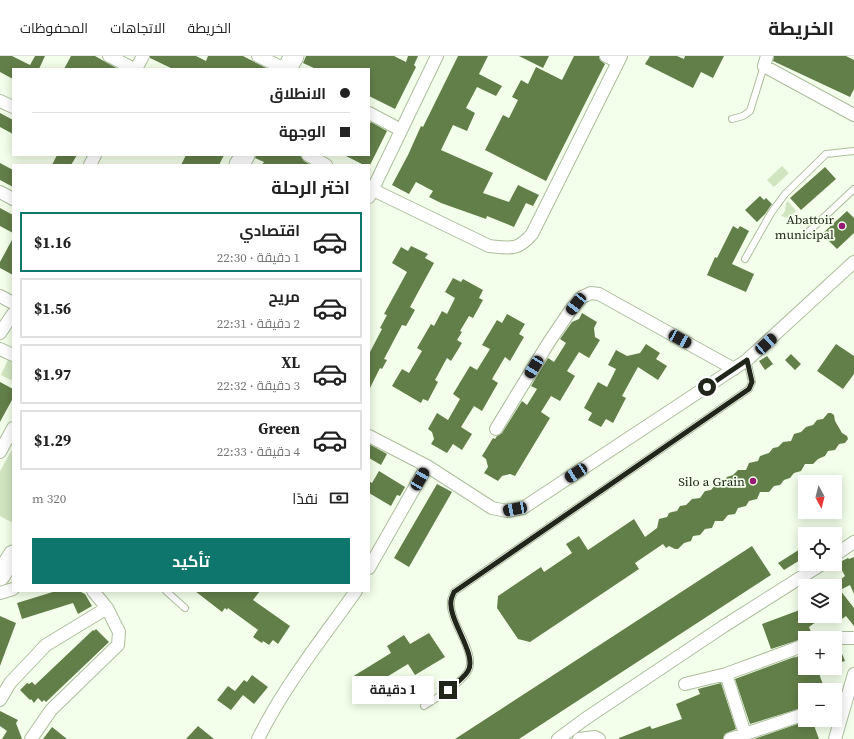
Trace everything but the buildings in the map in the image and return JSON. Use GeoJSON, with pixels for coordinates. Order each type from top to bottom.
{"type":"FeatureCollection","features":[{"type":"Feature","properties":{"kind":"main road"},"geometry":{"type":"LineString","coordinates":[[287,68],[294,56]]}},
{"type":"Feature","properties":{"kind":"main road"},"geometry":{"type":"LineString","coordinates":[[0,576],[12,557]]}},
{"type":"Feature","properties":{"kind":"street"},"geometry":{"type":"LineString","coordinates":[[109,56],[133,68]]}},
{"type":"Feature","properties":{"kind":"street"},"geometry":{"type":"LineString","coordinates":[[136,68],[143,56]]}},
{"type":"Feature","properties":{"kind":"street"},"geometry":{"type":"LineString","coordinates":[[258,56],[284,68]]}},
{"type":"Feature","properties":{"kind":"street"},"geometry":{"type":"LineString","coordinates":[[437,56],[370,192],[489,246],[508,248],[517,247],[525,243],[532,234],[620,59],[606,56]]}},
{"type":"Feature","properties":{"kind":"street"},"geometry":{"type":"LineString","coordinates":[[766,61],[854,114]]}},
{"type":"Feature","properties":{"kind":"street"},"geometry":{"type":"LineString","coordinates":[[0,101],[12,107]]}},
{"type":"Feature","properties":{"kind":"street"},"geometry":{"type":"LineString","coordinates":[[370,114],[401,130]]}},
{"type":"Feature","properties":{"kind":"street"},"geometry":{"type":"LineString","coordinates":[[310,156],[324,164]]}},
{"type":"Feature","properties":{"kind":"street"},"geometry":{"type":"LineString","coordinates":[[0,192],[12,198]]}},
{"type":"Feature","properties":{"kind":"street"},"geometry":{"type":"LineString","coordinates":[[370,437],[427,466],[492,508],[507,511],[523,508],[747,360],[854,262]]}},
{"type":"Feature","properties":{"kind":"street"},"geometry":{"type":"LineString","coordinates":[[496,428],[570,311],[582,297],[591,294],[599,294],[734,369]]}},
{"type":"Feature","properties":{"kind":"street"},"geometry":{"type":"LineString","coordinates":[[0,296],[12,302]]}},
{"type":"Feature","properties":{"kind":"street"},"geometry":{"type":"LineString","coordinates":[[0,333],[12,315]]}},
{"type":"Feature","properties":{"kind":"street"},"geometry":{"type":"LineString","coordinates":[[0,348],[12,354]]}},
{"type":"Feature","properties":{"kind":"street"},"geometry":{"type":"LineString","coordinates":[[0,452],[12,430]]}},
{"type":"Feature","properties":{"kind":"street"},"geometry":{"type":"LineString","coordinates":[[370,566],[427,466]]}},
{"type":"Feature","properties":{"kind":"street"},"geometry":{"type":"LineString","coordinates":[[842,550],[854,542]]}},
{"type":"Feature","properties":{"kind":"street"},"geometry":{"type":"LineString","coordinates":[[561,738],[585,719],[724,626],[811,571]]}},
{"type":"Feature","properties":{"kind":"street"},"geometry":{"type":"LineString","coordinates":[[0,593],[12,589]]}},
{"type":"Feature","properties":{"kind":"street"},"geometry":{"type":"LineString","coordinates":[[31,739],[51,710],[118,645],[119,632],[107,608],[94,592]]}},
{"type":"Feature","properties":{"kind":"street"},"geometry":{"type":"LineString","coordinates":[[258,739],[268,718],[303,663],[355,592]]}},
{"type":"Feature","properties":{"kind":"street"},"geometry":{"type":"LineString","coordinates":[[0,700],[10,684],[46,645],[107,608]]}},
{"type":"Feature","properties":{"kind":"street"},"geometry":{"type":"LineString","coordinates":[[842,638],[854,638]]}},
{"type":"Feature","properties":{"kind":"street"},"geometry":{"type":"LineString","coordinates":[[685,684],[726,674],[798,648]]}},
{"type":"Feature","properties":{"kind":"street"},"geometry":{"type":"LineString","coordinates":[[726,674],[745,734]]}},
{"type":"Feature","properties":{"kind":"street"},"geometry":{"type":"LineString","coordinates":[[842,699],[854,674]]}},
{"type":"Feature","properties":{"kind":"street"},"geometry":{"type":"LineString","coordinates":[[730,739],[798,716]]}},
{"type":"Feature","properties":{"kind":"street"},"geometry":{"type":"LineString","coordinates":[[835,739],[837,727]]}},
{"type":"Feature","properties":{"kind":"street"},"geometry":{"type":"LineString","coordinates":[[579,739],[599,739]]}},
{"type":"Feature","properties":{"kind":"lane"},"geometry":{"type":"LineString","coordinates":[[732,119],[743,116],[750,111],[766,61]]}},
{"type":"Feature","properties":{"kind":"lane"},"geometry":{"type":"LineString","coordinates":[[745,259],[785,194],[826,154],[854,151]]}},
{"type":"Feature","properties":{"kind":"lane"},"geometry":{"type":"LineString","coordinates":[[805,235],[854,189]]}},
{"type":"Feature","properties":{"kind":"lane"},"geometry":{"type":"LineString","coordinates":[[424,706],[460,681],[469,670],[470,658],[452,611],[451,600],[454,592],[749,389],[752,382],[747,360]]}},
{"type":"Feature","properties":{"kind":"lane"},"geometry":{"type":"LineString","coordinates":[[167,592],[185,608]]}},
{"type":"Feature","properties":{"kind":"green space"},"geometry":{"type":"Polygon","coordinates":[[[782,166],[789,173],[774,187],[767,180],[782,166]]]}},
{"type":"Feature","properties":{"kind":"green space"},"geometry":{"type":"Polygon","coordinates":[[[788,201],[796,211],[788,218],[781,216],[785,211],[786,203],[788,201]]]}},
{"type":"Feature","properties":{"kind":"green space"},"geometry":{"type":"Polygon","coordinates":[[[8,360],[12,362],[12,380],[1,375],[8,360]]]}},
{"type":"Feature","properties":{"kind":"green space"},"geometry":{"type":"Polygon","coordinates":[[[12,450],[12,522],[0,516],[0,471],[12,450]]]}},
{"type":"Feature","properties":{"kind":"place","name":"Abattoir municipal"},"geometry":{"type":"Point","coordinates":[842,226]}},
{"type":"Feature","properties":{"kind":"place","name":"Silo a Grain"},"geometry":{"type":"Point","coordinates":[753,481]}},
{"type":"Feature","properties":{"kind":"route"},"geometry":{"type":"LineString","coordinates":[[448,690],[460,681],[469,670],[470,658],[452,611],[451,600],[454,592],[749,389],[752,382],[752,375],[747,360],[707,387]]}}]}
